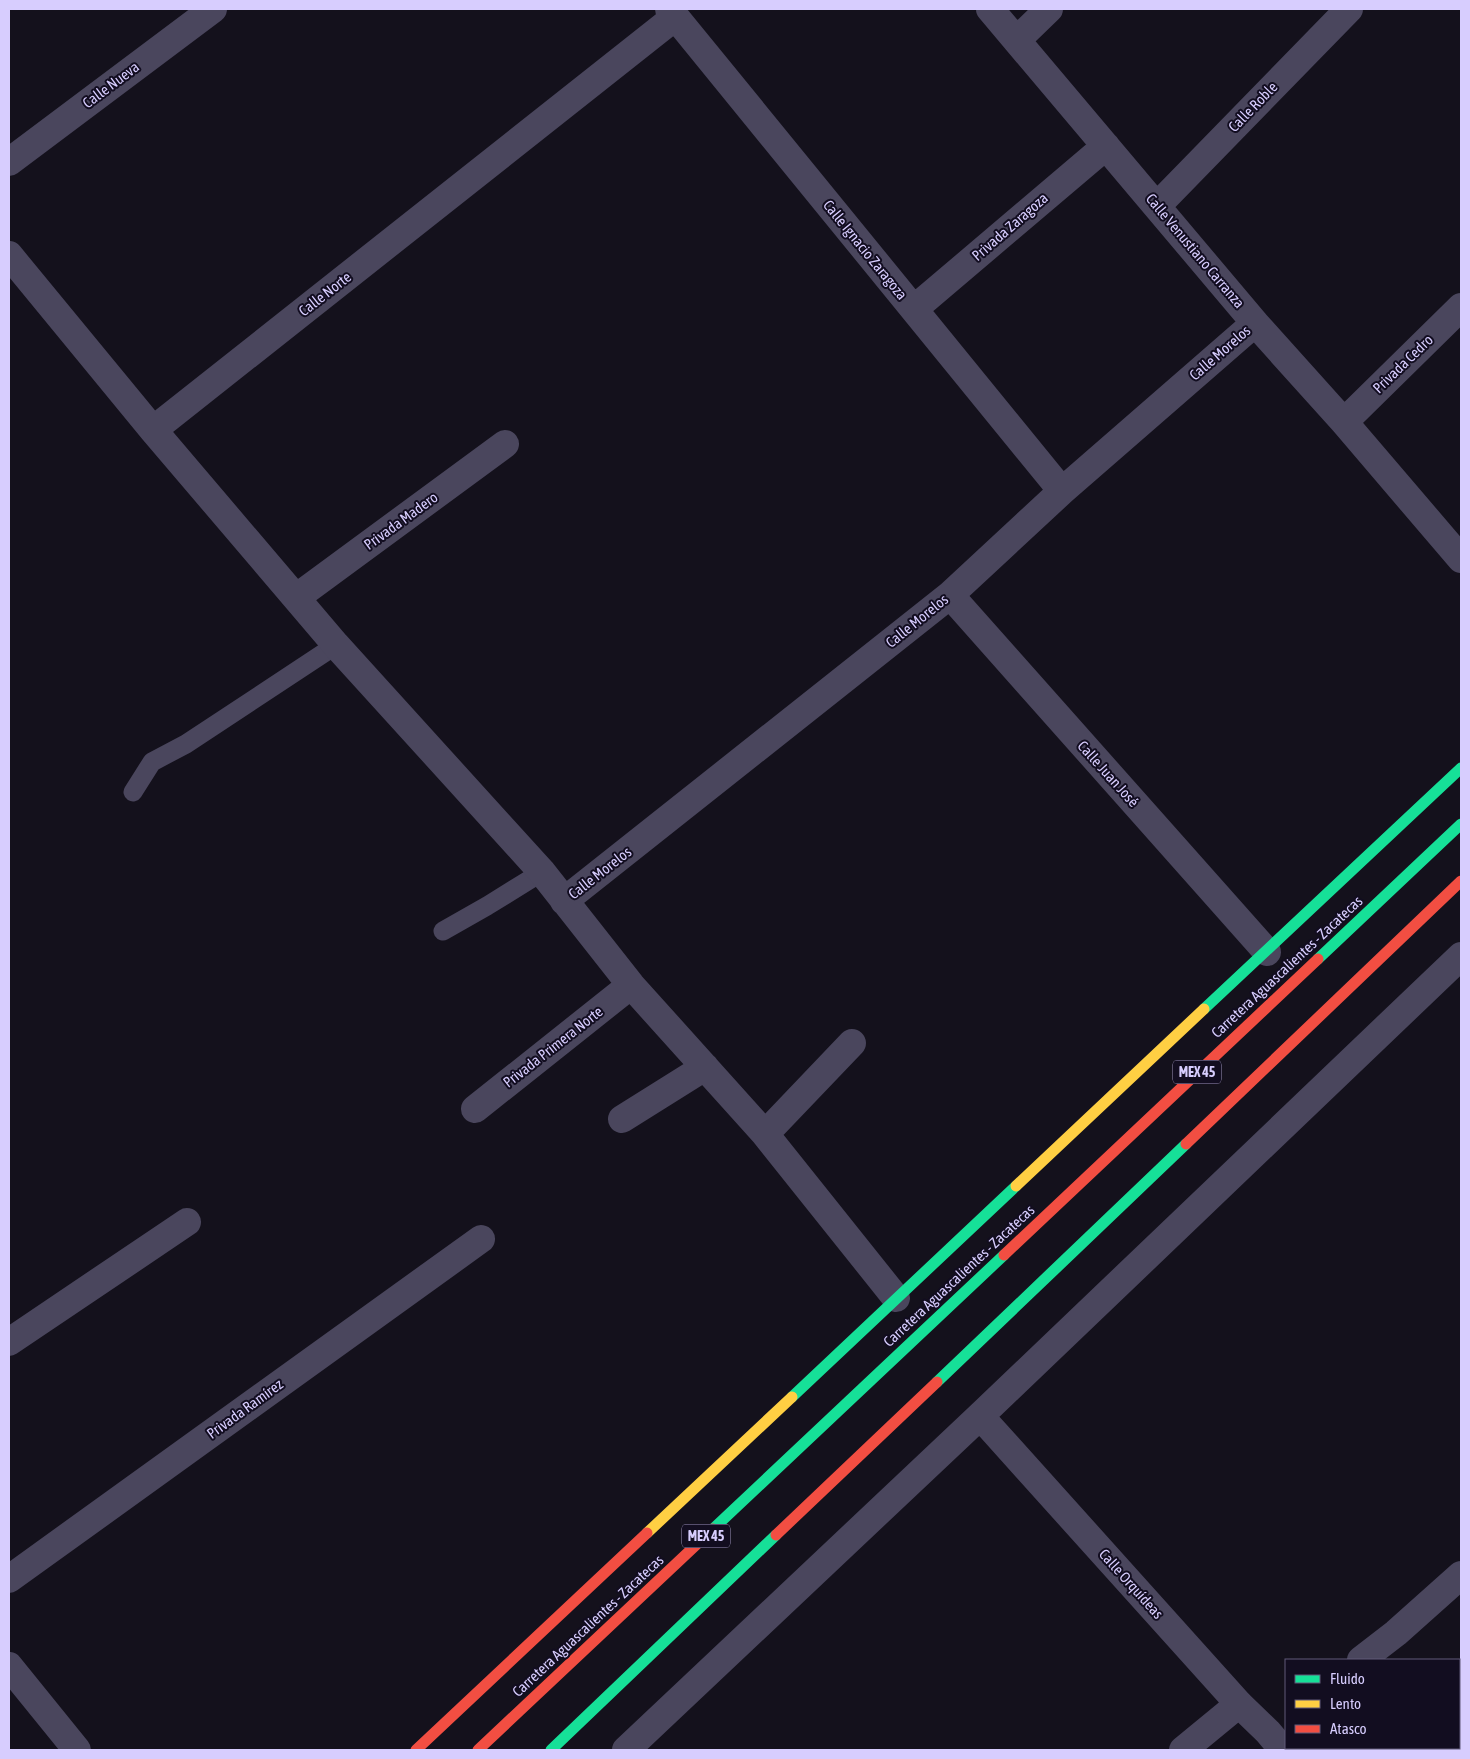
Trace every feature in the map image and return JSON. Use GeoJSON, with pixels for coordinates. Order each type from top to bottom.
{"type":"FeatureCollection","features":[{"type":"Feature","properties":{"kind":"main road"},"geometry":{"type":"LineString","coordinates":[[416,1750],[1461,768]]}},
{"type":"Feature","properties":{"kind":"main road","name":"Carretera Aguascalientes - Zacatecas"},"geometry":{"type":"LineString","coordinates":[[478,1750],[1461,824]]}},
{"type":"Feature","properties":{"kind":"main road","name":"MEX 45"},"geometry":{"type":"LineString","coordinates":[[551,1750],[1461,881]]}},
{"type":"Feature","properties":{"kind":"street","name":"Calle Nueva"},"geometry":{"type":"LineString","coordinates":[[9,162],[213,9]]}},
{"type":"Feature","properties":{"kind":"street","name":"Calle Venustiano Carranza"},"geometry":{"type":"LineString","coordinates":[[990,9],[1255,323],[1344,422],[1461,559]]}},
{"type":"Feature","properties":{"kind":"street"},"geometry":{"type":"LineString","coordinates":[[1017,40],[1049,9]]}},
{"type":"Feature","properties":{"kind":"street","name":"Calle Roble"},"geometry":{"type":"LineString","coordinates":[[1157,206],[1349,9]]}},
{"type":"Feature","properties":{"kind":"street","name":"Calle Ignacio Zaragoza"},"geometry":{"type":"LineString","coordinates":[[672,13],[1062,491]]}},
{"type":"Feature","properties":{"kind":"street","name":"Calle Norte"},"geometry":{"type":"LineString","coordinates":[[153,430],[672,13]]}},
{"type":"Feature","properties":{"kind":"street","name":"Privada Zaragoza"},"geometry":{"type":"LineString","coordinates":[[914,309],[1106,146]]}},
{"type":"Feature","properties":{"kind":"street"},"geometry":{"type":"LineString","coordinates":[[9,255],[153,430],[336,645],[542,872],[631,985],[765,1134],[896,1298]]}},
{"type":"Feature","properties":{"kind":"street","name":"Privada Cedro"},"geometry":{"type":"LineString","coordinates":[[1344,422],[1461,307]]}},
{"type":"Feature","properties":{"kind":"street","name":"Calle Morelos"},"geometry":{"type":"LineString","coordinates":[[564,902],[950,595],[1062,491],[1255,323]]}},
{"type":"Feature","properties":{"kind":"street","name":"Privada Madero"},"geometry":{"type":"LineString","coordinates":[[297,598],[505,444]]}},
{"type":"Feature","properties":{"kind":"street","name":"Calle Juan José"},"geometry":{"type":"LineString","coordinates":[[950,595],[1267,952]]}},
{"type":"Feature","properties":{"kind":"street"},"geometry":{"type":"LineString","coordinates":[[626,1750],[980,1416],[1461,956]]}},
{"type":"Feature","properties":{"kind":"street","name":"Privada Primera Norte"},"geometry":{"type":"LineString","coordinates":[[475,1109],[631,985]]}},
{"type":"Feature","properties":{"kind":"street"},"geometry":{"type":"LineString","coordinates":[[765,1134],[852,1043]]}},
{"type":"Feature","properties":{"kind":"street"},"geometry":{"type":"LineString","coordinates":[[622,1119],[705,1067]]}},
{"type":"Feature","properties":{"kind":"street"},"geometry":{"type":"LineString","coordinates":[[9,1342],[187,1222]]}},
{"type":"Feature","properties":{"kind":"street","name":"Privada Ramírez"},"geometry":{"type":"LineString","coordinates":[[9,1579],[481,1238]]}},
{"type":"Feature","properties":{"kind":"street","name":"Calle Orquídeas"},"geometry":{"type":"LineString","coordinates":[[980,1416],[1239,1704],[1279,1733]]}},
{"type":"Feature","properties":{"kind":"street"},"geometry":{"type":"LineString","coordinates":[[1362,1659],[1396,1633],[1461,1576]]}},
{"type":"Feature","properties":{"kind":"street"},"geometry":{"type":"LineString","coordinates":[[9,1666],[77,1750]]}},
{"type":"Feature","properties":{"kind":"street"},"geometry":{"type":"LineString","coordinates":[[1183,1750],[1239,1704]]}},
{"type":"Feature","properties":{"kind":"lane"},"geometry":{"type":"LineString","coordinates":[[133,792],[152,762],[186,744],[336,645]]}},
{"type":"Feature","properties":{"kind":"lane"},"geometry":{"type":"LineString","coordinates":[[443,931],[542,872]]}},
{"type":"Feature","properties":{"kind":"traffic: fast"},"geometry":{"type":"LineString","coordinates":[[1204,1009],[1461,768]]}},
{"type":"Feature","properties":{"kind":"traffic: fast"},"geometry":{"type":"LineString","coordinates":[[1318,959],[1461,824]]}},
{"type":"Feature","properties":{"kind":"traffic: fast"},"geometry":{"type":"LineString","coordinates":[[937,1382],[1186,1144]]}},
{"type":"Feature","properties":{"kind":"traffic: fast"},"geometry":{"type":"LineString","coordinates":[[792,1397],[1016,1186]]}},
{"type":"Feature","properties":{"kind":"traffic: fast"},"geometry":{"type":"LineString","coordinates":[[713,1529],[1004,1255]]}},
{"type":"Feature","properties":{"kind":"traffic: fast"},"geometry":{"type":"LineString","coordinates":[[551,1750],[776,1535]]}},
{"type":"Feature","properties":{"kind":"traffic: slow"},"geometry":{"type":"LineString","coordinates":[[1016,1186],[1204,1009]]}},
{"type":"Feature","properties":{"kind":"traffic: slow"},"geometry":{"type":"LineString","coordinates":[[647,1533],[792,1397]]}},
{"type":"Feature","properties":{"kind":"traffic: jam"},"geometry":{"type":"LineString","coordinates":[[1186,1144],[1461,881]]}},
{"type":"Feature","properties":{"kind":"traffic: jam"},"geometry":{"type":"LineString","coordinates":[[1004,1255],[1318,959]]}},
{"type":"Feature","properties":{"kind":"traffic: jam"},"geometry":{"type":"LineString","coordinates":[[776,1535],[937,1382]]}},
{"type":"Feature","properties":{"kind":"traffic: jam"},"geometry":{"type":"LineString","coordinates":[[478,1750],[713,1529]]}},
{"type":"Feature","properties":{"kind":"traffic: jam"},"geometry":{"type":"LineString","coordinates":[[416,1750],[647,1533]]}}]}
